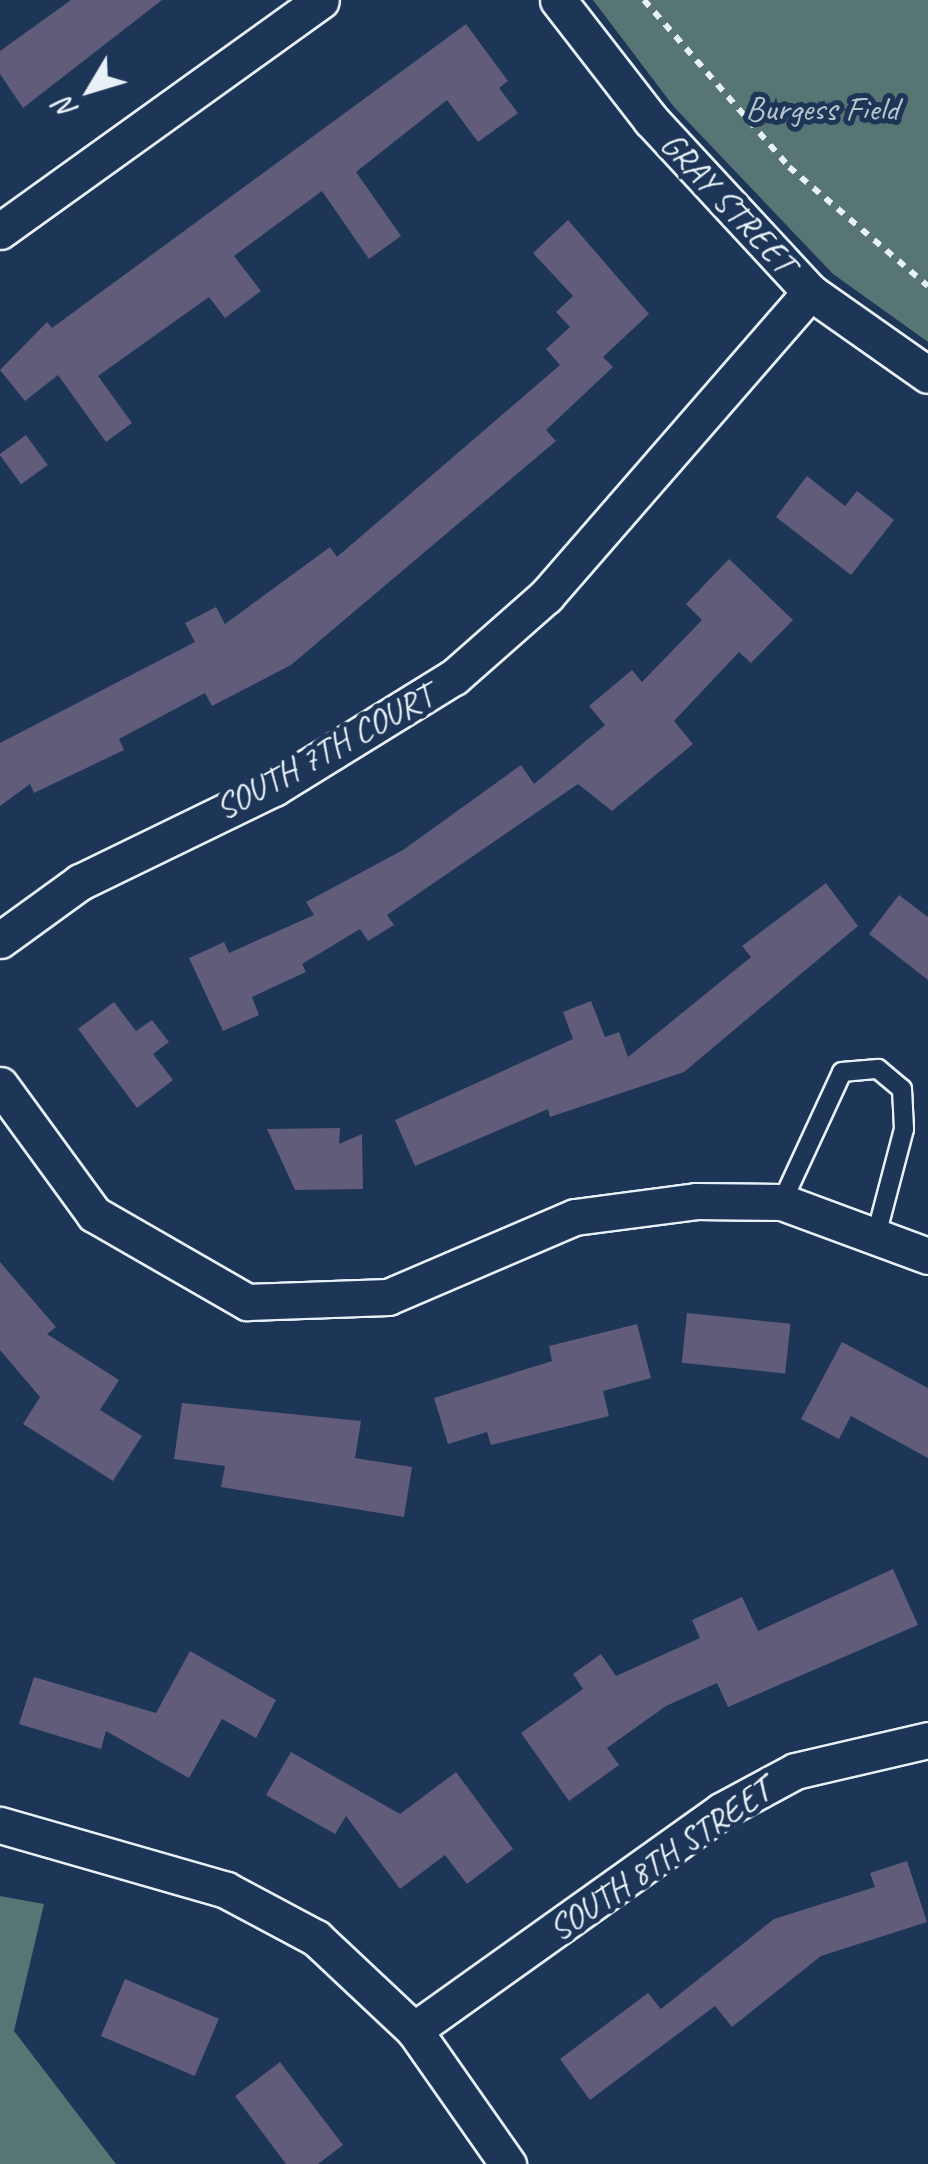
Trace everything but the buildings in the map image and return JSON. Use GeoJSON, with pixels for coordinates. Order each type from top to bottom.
{"type":"FeatureCollection","features":[{"type":"Feature","properties":{"kind":"street"},"geometry":{"type":"LineString","coordinates":[[0,231],[321,0]]}},
{"type":"Feature","properties":{"kind":"street","name":"GRAY STREET"},"geometry":{"type":"LineString","coordinates":[[558,0],[652,120],[810,292],[928,375]]}},
{"type":"Feature","properties":{"kind":"street","name":"SOUTH 7TH COURT"},"geometry":{"type":"LineString","coordinates":[[0,940],[80,882],[274,788],[454,677],[546,596],[810,292]]}},
{"type":"Feature","properties":{"kind":"street"},"geometry":{"type":"LineString","coordinates":[[0,1084],[94,1214],[247,1302],[388,1297],[576,1217],[782,1202],[877,1232],[928,1256]]}},
{"type":"Feature","properties":{"kind":"street","name":"SOUTH 8TH STREET"},"geometry":{"type":"LineString","coordinates":[[414,2030],[722,1811],[795,1771],[928,1740]]}},
{"type":"Feature","properties":{"kind":"street"},"geometry":{"type":"LineString","coordinates":[[0,1825],[226,1890],[316,1938],[414,2030],[508,2164]]}},
{"type":"Feature","properties":{"kind":"lane"},"geometry":{"type":"LineString","coordinates":[[782,1202],[842,1072],[878,1069],[902,1089],[904,1130],[877,1232]]}},
{"type":"Feature","properties":{"kind":"path"},"geometry":{"type":"LineString","coordinates":[[644,0],[789,168],[928,286]]}},
{"type":"Feature","properties":{"kind":"green space","name":"Burgess Field"},"geometry":{"type":"Polygon","coordinates":[[[593,0],[928,0],[928,342],[833,274],[674,107],[593,0]]]}},
{"type":"Feature","properties":{"kind":"green space"},"geometry":{"type":"Polygon","coordinates":[[[0,1896],[44,1904],[14,2031],[116,2164],[0,2164],[0,1896]]]}}]}
